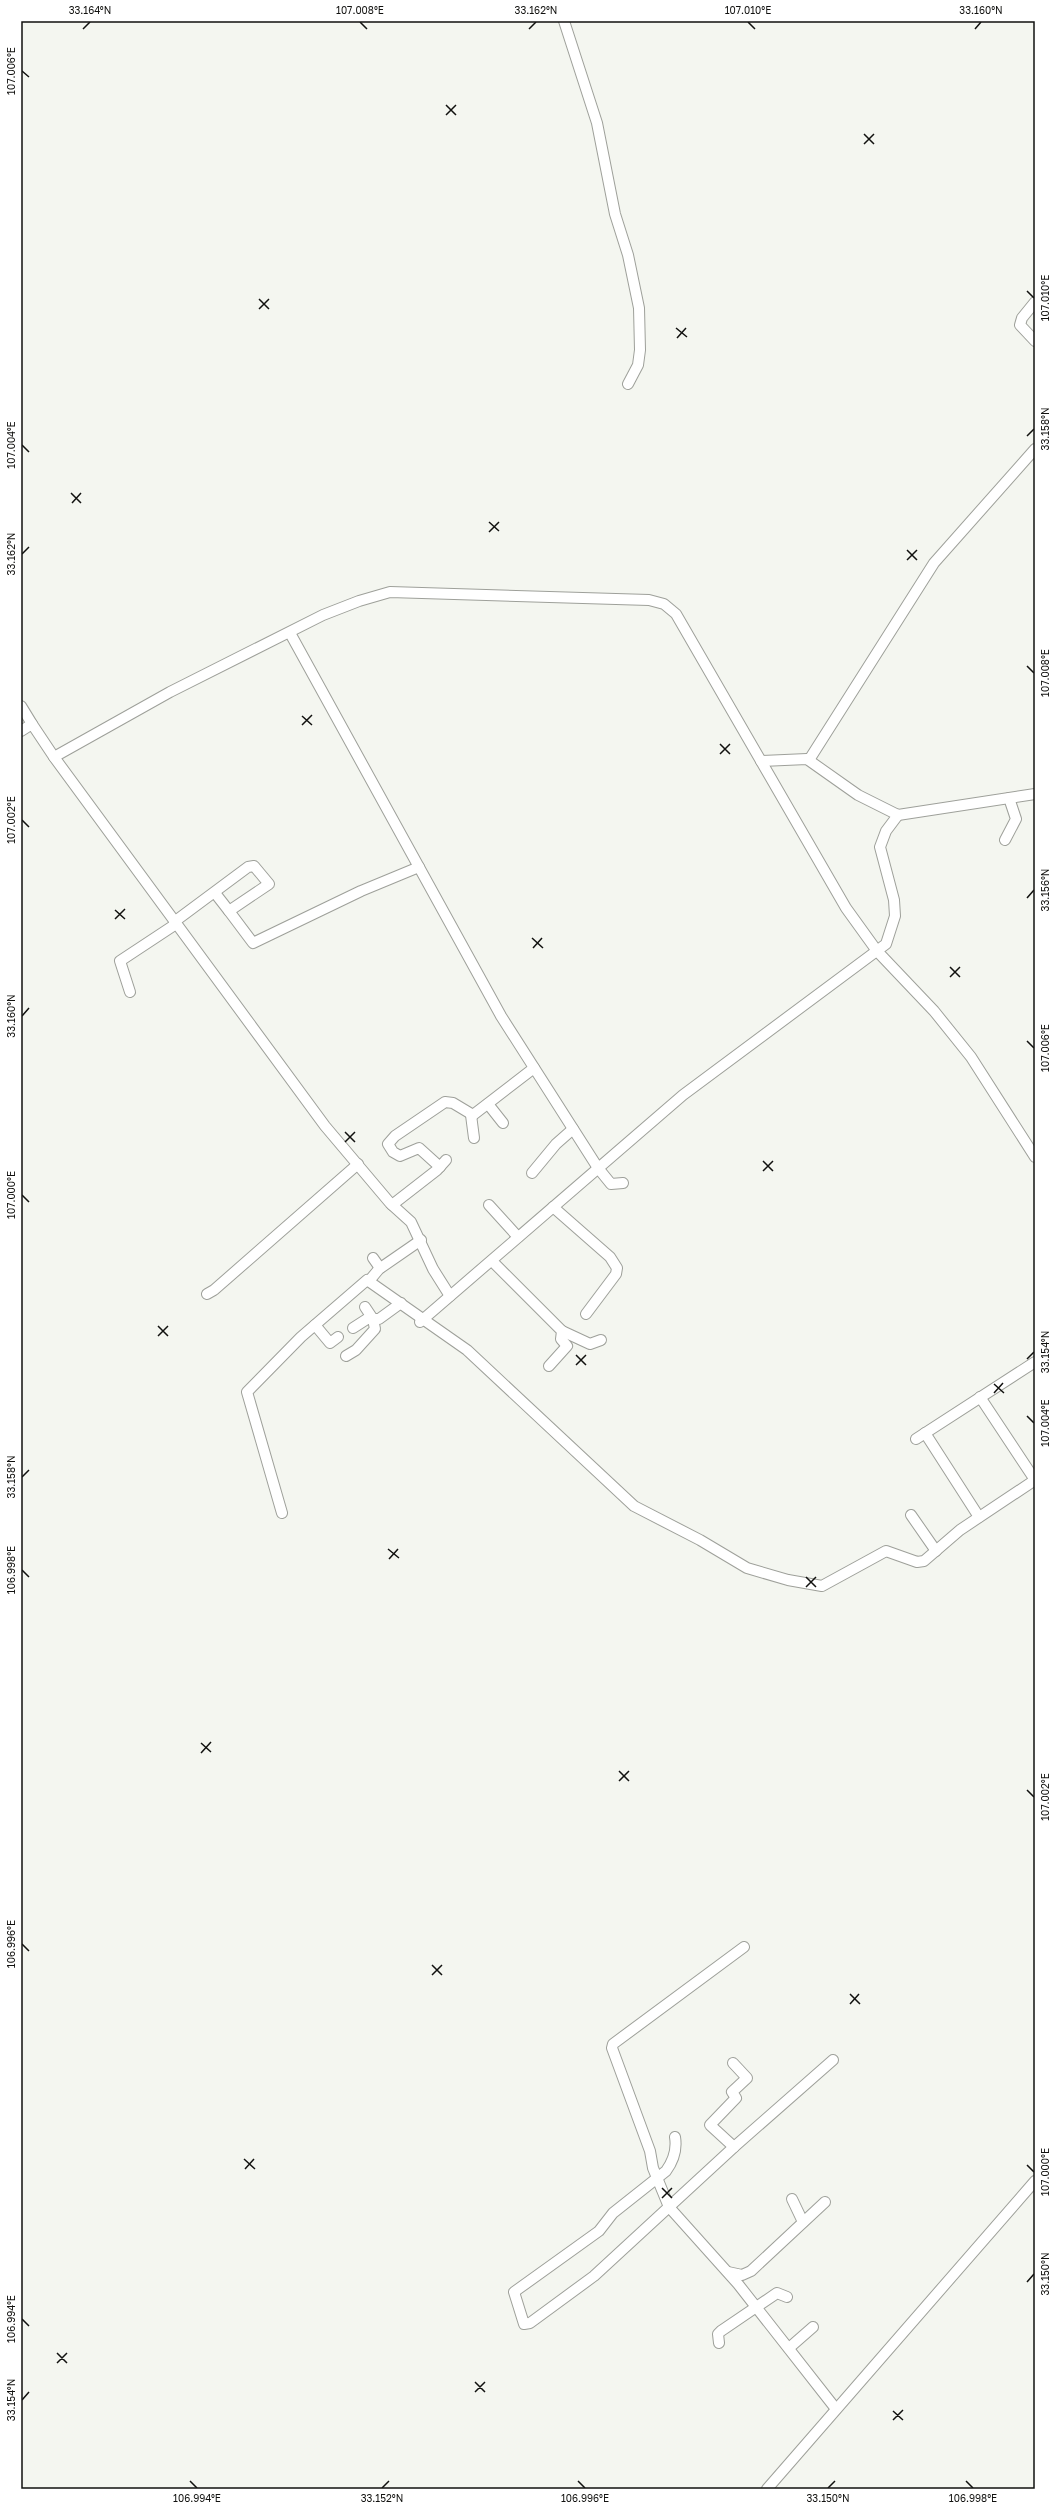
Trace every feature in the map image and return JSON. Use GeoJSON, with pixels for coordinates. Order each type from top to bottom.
{"type":"FeatureCollection","features":[{"type":"Feature","properties":{"kind":"street"},"geometry":{"type":"LineString","coordinates":[[564,21],[597,122],[615,214],[628,255],[639,308],[640,350],[638,365],[628,384]]}},
{"type":"Feature","properties":{"kind":"street"},"geometry":{"type":"LineString","coordinates":[[1035,302],[1022,318],[1020,325],[1035,341]]}},
{"type":"Feature","properties":{"kind":"street"},"geometry":{"type":"LineString","coordinates":[[809,760],[934,564],[1035,449]]}},
{"type":"Feature","properties":{"kind":"street"},"geometry":{"type":"LineString","coordinates":[[54,757],[170,692],[290,634],[323,615],[359,601],[390,592],[649,600],[664,604],[676,614],[846,908],[876,951],[934,1011],[971,1057],[1035,1156]]}},
{"type":"Feature","properties":{"kind":"street"},"geometry":{"type":"LineString","coordinates":[[290,634],[500,1016],[598,1168],[611,1184],[623,1183]]}},
{"type":"Feature","properties":{"kind":"street"},"geometry":{"type":"LineString","coordinates":[[21,706],[54,757],[325,1126],[392,1205],[407,1217],[420,1240],[433,1269],[450,1296]]}},
{"type":"Feature","properties":{"kind":"street"},"geometry":{"type":"LineString","coordinates":[[21,731],[32,724]]}},
{"type":"Feature","properties":{"kind":"street"},"geometry":{"type":"LineString","coordinates":[[761,761],[809,760],[858,795],[898,815],[1035,794]]}},
{"type":"Feature","properties":{"kind":"street"},"geometry":{"type":"LineString","coordinates":[[1005,840],[1016,819],[1009,798]]}},
{"type":"Feature","properties":{"kind":"street"},"geometry":{"type":"LineString","coordinates":[[421,1320],[492,1261],[683,1095],[886,944],[896,916],[894,900],[880,846],[886,831],[898,815]]}},
{"type":"Feature","properties":{"kind":"street"},"geometry":{"type":"LineString","coordinates":[[130,992],[120,961],[175,923],[248,867],[254,866],[258,868],[269,884],[229,911]]}},
{"type":"Feature","properties":{"kind":"street"},"geometry":{"type":"LineString","coordinates":[[215,893],[253,943],[361,890],[419,867]]}},
{"type":"Feature","properties":{"kind":"street"},"geometry":{"type":"LineString","coordinates":[[471,1115],[488,1104],[534,1068]]}},
{"type":"Feature","properties":{"kind":"street"},"geometry":{"type":"LineString","coordinates":[[392,1205],[443,1164],[419,1148],[400,1156],[393,1152],[388,1144],[395,1136],[445,1102],[453,1103],[471,1115],[474,1138]]}},
{"type":"Feature","properties":{"kind":"street"},"geometry":{"type":"LineString","coordinates":[[488,1104],[503,1123]]}},
{"type":"Feature","properties":{"kind":"street"},"geometry":{"type":"LineString","coordinates":[[532,1173],[556,1144],[573,1130]]}},
{"type":"Feature","properties":{"kind":"street"},"geometry":{"type":"LineString","coordinates":[[207,1294],[214,1290],[358,1164]]}},
{"type":"Feature","properties":{"kind":"street"},"geometry":{"type":"LineString","coordinates":[[489,1205],[518,1238]]}},
{"type":"Feature","properties":{"kind":"street"},"geometry":{"type":"LineString","coordinates":[[553,1207],[610,1257],[617,1268],[616,1274],[586,1314]]}},
{"type":"Feature","properties":{"kind":"street"},"geometry":{"type":"LineString","coordinates":[[282,1513],[247,1392],[315,1325],[362,1283],[369,1281],[380,1268],[420,1240]]}},
{"type":"Feature","properties":{"kind":"street"},"geometry":{"type":"LineString","coordinates":[[372,1258],[380,1268]]}},
{"type":"Feature","properties":{"kind":"street"},"geometry":{"type":"LineString","coordinates":[[492,1261],[562,1330],[590,1344],[601,1340]]}},
{"type":"Feature","properties":{"kind":"street"},"geometry":{"type":"LineString","coordinates":[[369,1281],[401,1303],[421,1320],[472,1354],[634,1506],[700,1540],[748,1568],[788,1580],[822,1586],[886,1551],[917,1562],[924,1561],[960,1530],[1035,1480],[980,1397]]}},
{"type":"Feature","properties":{"kind":"street"},"geometry":{"type":"LineString","coordinates":[[353,1328],[363,1321],[379,1318],[401,1303]]}},
{"type":"Feature","properties":{"kind":"street"},"geometry":{"type":"LineString","coordinates":[[346,1356],[356,1350],[373,1333],[373,1319],[365,1307]]}},
{"type":"Feature","properties":{"kind":"street"},"geometry":{"type":"LineString","coordinates":[[315,1325],[330,1343],[338,1337]]}},
{"type":"Feature","properties":{"kind":"street"},"geometry":{"type":"LineString","coordinates":[[549,1366],[567,1346],[561,1339],[562,1330]]}},
{"type":"Feature","properties":{"kind":"street"},"geometry":{"type":"LineString","coordinates":[[916,1439],[1035,1362]]}},
{"type":"Feature","properties":{"kind":"street"},"geometry":{"type":"LineString","coordinates":[[925,1433],[979,1518]]}},
{"type":"Feature","properties":{"kind":"street"},"geometry":{"type":"LineString","coordinates":[[911,1515],[936,1551]]}},
{"type":"Feature","properties":{"kind":"street"},"geometry":{"type":"LineString","coordinates":[[744,1947],[613,2044],[612,2048],[650,2151],[657,2179],[669,2207],[728,2272],[836,2409]]}},
{"type":"Feature","properties":{"kind":"street"},"geometry":{"type":"LineString","coordinates":[[675,2137],[676,2144],[673,2162],[657,2179],[613,2213],[599,2231],[514,2292],[524,2324],[530,2323],[594,2276],[734,2147],[833,2060]]}},
{"type":"Feature","properties":{"kind":"street"},"geometry":{"type":"LineString","coordinates":[[733,2063],[747,2078],[732,2092],[736,2098],[710,2125],[734,2147]]}},
{"type":"Feature","properties":{"kind":"street"},"geometry":{"type":"LineString","coordinates":[[768,2489],[1035,2181]]}},
{"type":"Feature","properties":{"kind":"street"},"geometry":{"type":"LineString","coordinates":[[792,2199],[804,2222]]}},
{"type":"Feature","properties":{"kind":"street"},"geometry":{"type":"LineString","coordinates":[[728,2272],[746,2274],[825,2202]]}},
{"type":"Feature","properties":{"kind":"street"},"geometry":{"type":"LineString","coordinates":[[719,2343],[718,2334],[721,2331],[756,2306],[777,2293],[787,2297]]}},
{"type":"Feature","properties":{"kind":"street"},"geometry":{"type":"LineString","coordinates":[[789,2348],[813,2326]]}}]}
